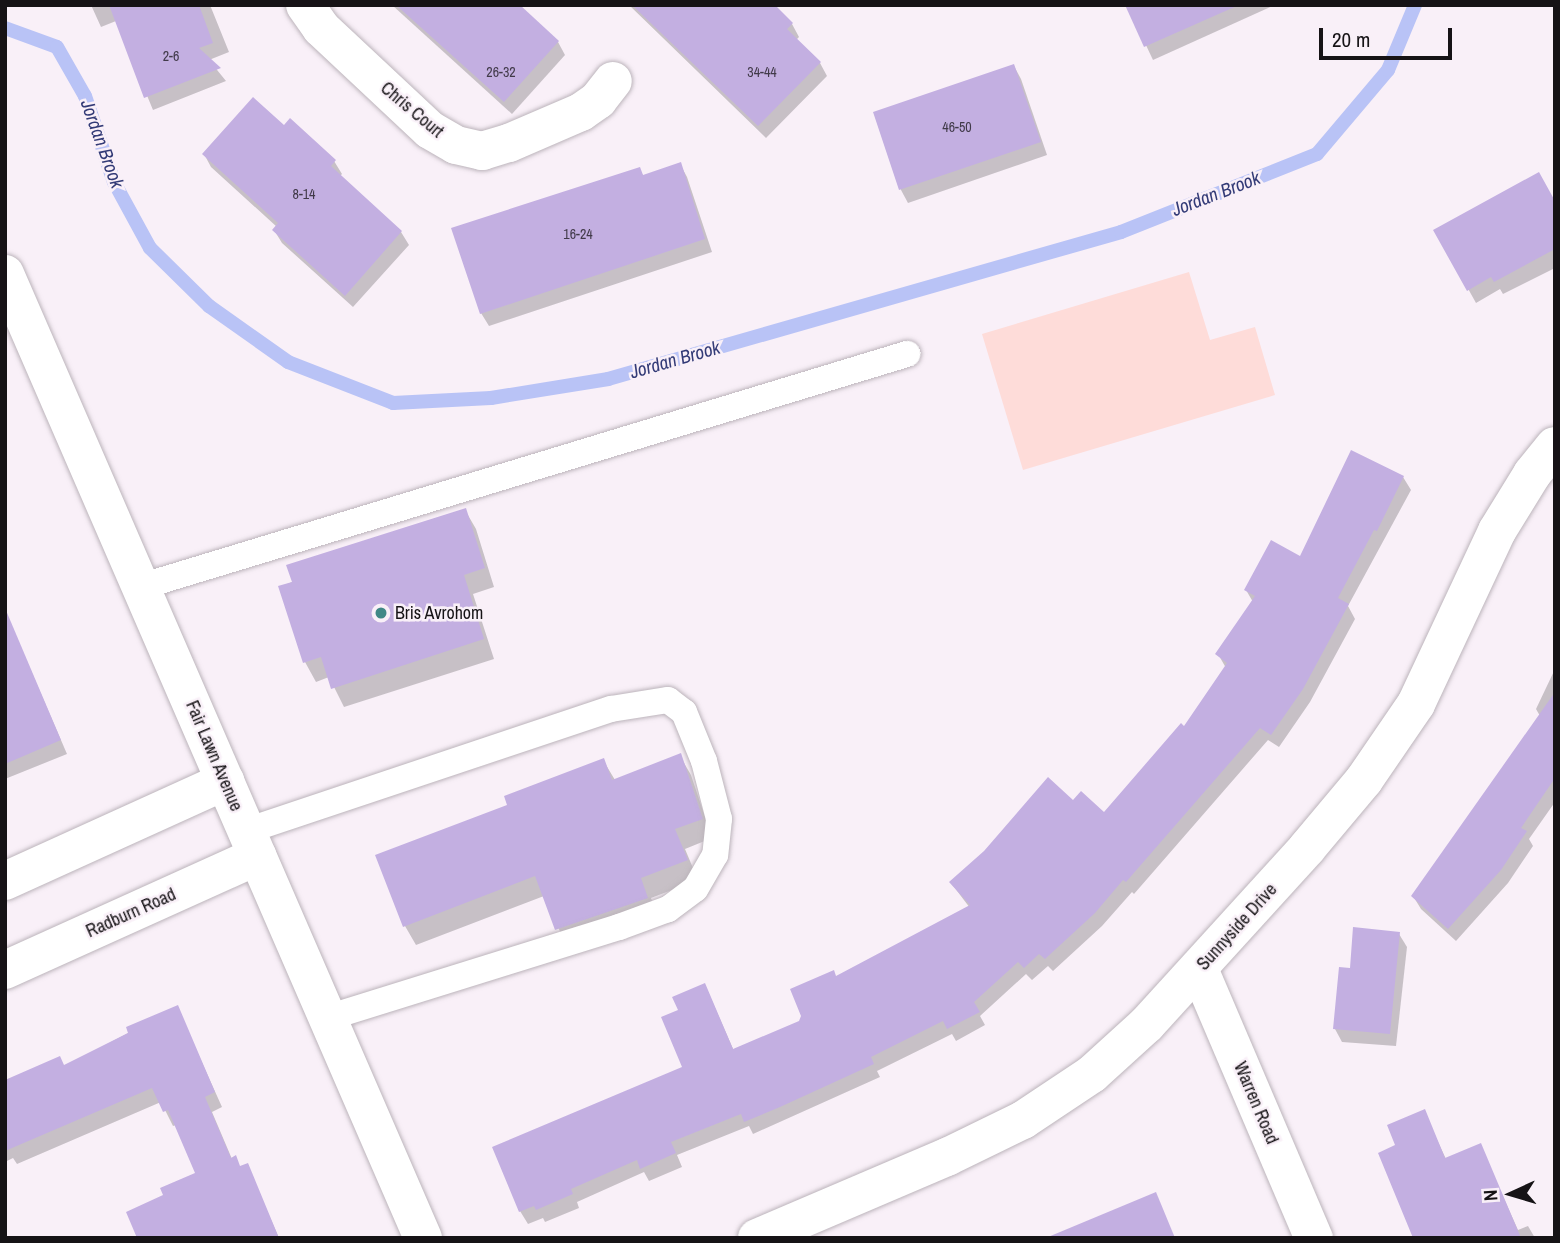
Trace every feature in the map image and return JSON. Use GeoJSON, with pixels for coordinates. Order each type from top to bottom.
{"type":"FeatureCollection","features":[{"type":"Feature","properties":{"kind":"street","name":"Chris Court"},"geometry":{"type":"LineString","coordinates":[[305,5],[321,28],[430,130],[456,145],[482,151],[509,143],[581,112],[598,100],[613,81]]}},
{"type":"Feature","properties":{"kind":"street","name":"Fair Lawn Avenue"},"geometry":{"type":"LineString","coordinates":[[5,274],[423,1238]]}},
{"type":"Feature","properties":{"kind":"street","name":"Sunnyside Drive"},"geometry":{"type":"LineString","coordinates":[[757,1238],[947,1157],[1023,1120],[1092,1074],[1147,1024],[1199,969],[1364,780],[1409,715],[1497,531],[1532,474],[1555,446]]}},
{"type":"Feature","properties":{"kind":"street"},"geometry":{"type":"LineString","coordinates":[[5,881],[225,781]]}},
{"type":"Feature","properties":{"kind":"street","name":"Radburn Road"},"geometry":{"type":"LineString","coordinates":[[5,970],[252,843]]}},
{"type":"Feature","properties":{"kind":"street","name":"Warren Road"},"geometry":{"type":"LineString","coordinates":[[1199,969],[1314,1238]]}},
{"type":"Feature","properties":{"kind":"lane"},"geometry":{"type":"LineString","coordinates":[[140,587],[907,354]]}},
{"type":"Feature","properties":{"kind":"lane"},"geometry":{"type":"LineString","coordinates":[[252,843],[611,709],[668,700],[684,712],[704,761],[719,819],[715,855],[695,889],[668,909],[619,927],[327,1018]]}},
{"type":"Feature","properties":{"kind":"shaded area"},"geometry":{"type":"Polygon","coordinates":[[[1189,272],[1210,340],[1255,327],[1275,395],[1023,470],[982,334],[1189,272]]]}},
{"type":"Feature","properties":{"kind":"building"},"geometry":{"type":"Polygon","coordinates":[[[109,5],[199,5],[213,43],[199,48],[221,68],[144,98],[109,5]]]}},
{"type":"Feature","properties":{"kind":"building"},"geometry":{"type":"Polygon","coordinates":[[[396,5],[520,5],[559,41],[504,102],[396,5]]]}},
{"type":"Feature","properties":{"kind":"building"},"geometry":{"type":"Polygon","coordinates":[[[632,5],[775,5],[793,23],[787,29],[821,62],[758,126],[632,5]]]}},
{"type":"Feature","properties":{"kind":"building"},"geometry":{"type":"Polygon","coordinates":[[[1125,5],[1239,5],[1144,47],[1125,5]]]}},
{"type":"Feature","properties":{"kind":"building"},"geometry":{"type":"Polygon","coordinates":[[[1014,64],[1041,142],[899,190],[873,112],[1014,64]]]}},
{"type":"Feature","properties":{"kind":"building"},"geometry":{"type":"Polygon","coordinates":[[[253,97],[284,125],[290,118],[336,160],[331,166],[402,231],[345,296],[272,230],[278,223],[202,154],[253,97]]]}},
{"type":"Feature","properties":{"kind":"building"},"geometry":{"type":"Polygon","coordinates":[[[681,162],[705,239],[480,314],[451,228],[640,167],[643,175],[681,162]]]}},
{"type":"Feature","properties":{"kind":"building"},"geometry":{"type":"Polygon","coordinates":[[[1539,172],[1555,201],[1555,249],[1494,282],[1491,277],[1467,291],[1433,230],[1539,172]]]}},
{"type":"Feature","properties":{"kind":"building"},"geometry":{"type":"Polygon","coordinates":[[[1351,450],[1404,476],[1377,531],[1374,530],[1338,598],[1349,604],[1303,689],[1271,735],[1260,728],[1126,882],[1123,880],[1095,913],[1045,959],[1039,954],[1024,968],[1018,962],[974,1002],[980,1012],[947,1029],[943,1021],[871,1057],[874,1064],[780,1107],[744,1122],[741,1114],[671,1142],[676,1153],[640,1169],[637,1160],[571,1189],[573,1194],[536,1210],[534,1206],[519,1212],[492,1147],[682,1067],[661,1017],[678,1010],[672,997],[705,983],[733,1049],[799,1021],[801,1016],[790,989],[834,970],[836,976],[970,905],[949,882],[984,851],[1048,777],[1073,800],[1081,791],[1104,812],[1181,723],[1184,726],[1227,663],[1215,654],[1255,596],[1244,590],[1271,540],[1300,556],[1351,450]]]}},
{"type":"Feature","properties":{"kind":"building","name":"Bris Avrohom"},"geometry":{"type":"Polygon","coordinates":[[[466,508],[485,568],[464,575],[484,639],[331,689],[321,657],[303,663],[278,586],[292,582],[286,565],[466,508]]]}},
{"type":"Feature","properties":{"kind":"building"},"geometry":{"type":"Polygon","coordinates":[[[5,608],[61,740],[5,764],[5,608]]]}},
{"type":"Feature","properties":{"kind":"building"},"geometry":{"type":"Polygon","coordinates":[[[1555,692],[1555,778],[1521,828],[1527,831],[1501,870],[1448,929],[1411,896],[1555,692]]]}},
{"type":"Feature","properties":{"kind":"building"},"geometry":{"type":"Polygon","coordinates":[[[681,753],[703,819],[675,829],[688,860],[641,878],[648,898],[555,930],[535,876],[403,927],[375,855],[507,805],[504,796],[604,758],[612,780],[681,753]]]}},
{"type":"Feature","properties":{"kind":"building"},"geometry":{"type":"Polygon","coordinates":[[[1353,927],[1400,932],[1390,1034],[1333,1029],[1339,967],[1350,968],[1353,927]]]}},
{"type":"Feature","properties":{"kind":"building"},"geometry":{"type":"Polygon","coordinates":[[[178,1005],[215,1092],[205,1097],[231,1158],[236,1155],[240,1166],[248,1163],[279,1238],[137,1238],[126,1212],[163,1195],[160,1188],[195,1173],[168,1110],[163,1112],[152,1088],[5,1151],[5,1080],[60,1056],[64,1065],[128,1033],[126,1027],[178,1005]]]}},
{"type":"Feature","properties":{"kind":"building"},"geometry":{"type":"Polygon","coordinates":[[[1425,1109],[1445,1158],[1481,1143],[1521,1238],[1413,1238],[1378,1153],[1395,1145],[1387,1125],[1425,1109]]]}},
{"type":"Feature","properties":{"kind":"building"},"geometry":{"type":"Polygon","coordinates":[[[1156,1192],[1175,1238],[1048,1238],[1048,1237],[1156,1192]]]}},
{"type":"Feature","properties":{"kind":"waterway","name":"Jordan Brook"},"geometry":{"type":"LineString","coordinates":[[5,28],[57,47],[85,96],[114,182],[150,248],[209,306],[288,362],[393,403],[491,398],[608,379],[1121,232],[1317,154],[1388,70],[1415,5]]}},
{"type":"Feature","properties":{"kind":"place","name":"Bris Avrohom"},"geometry":{"type":"Point","coordinates":[381,613]}}]}
